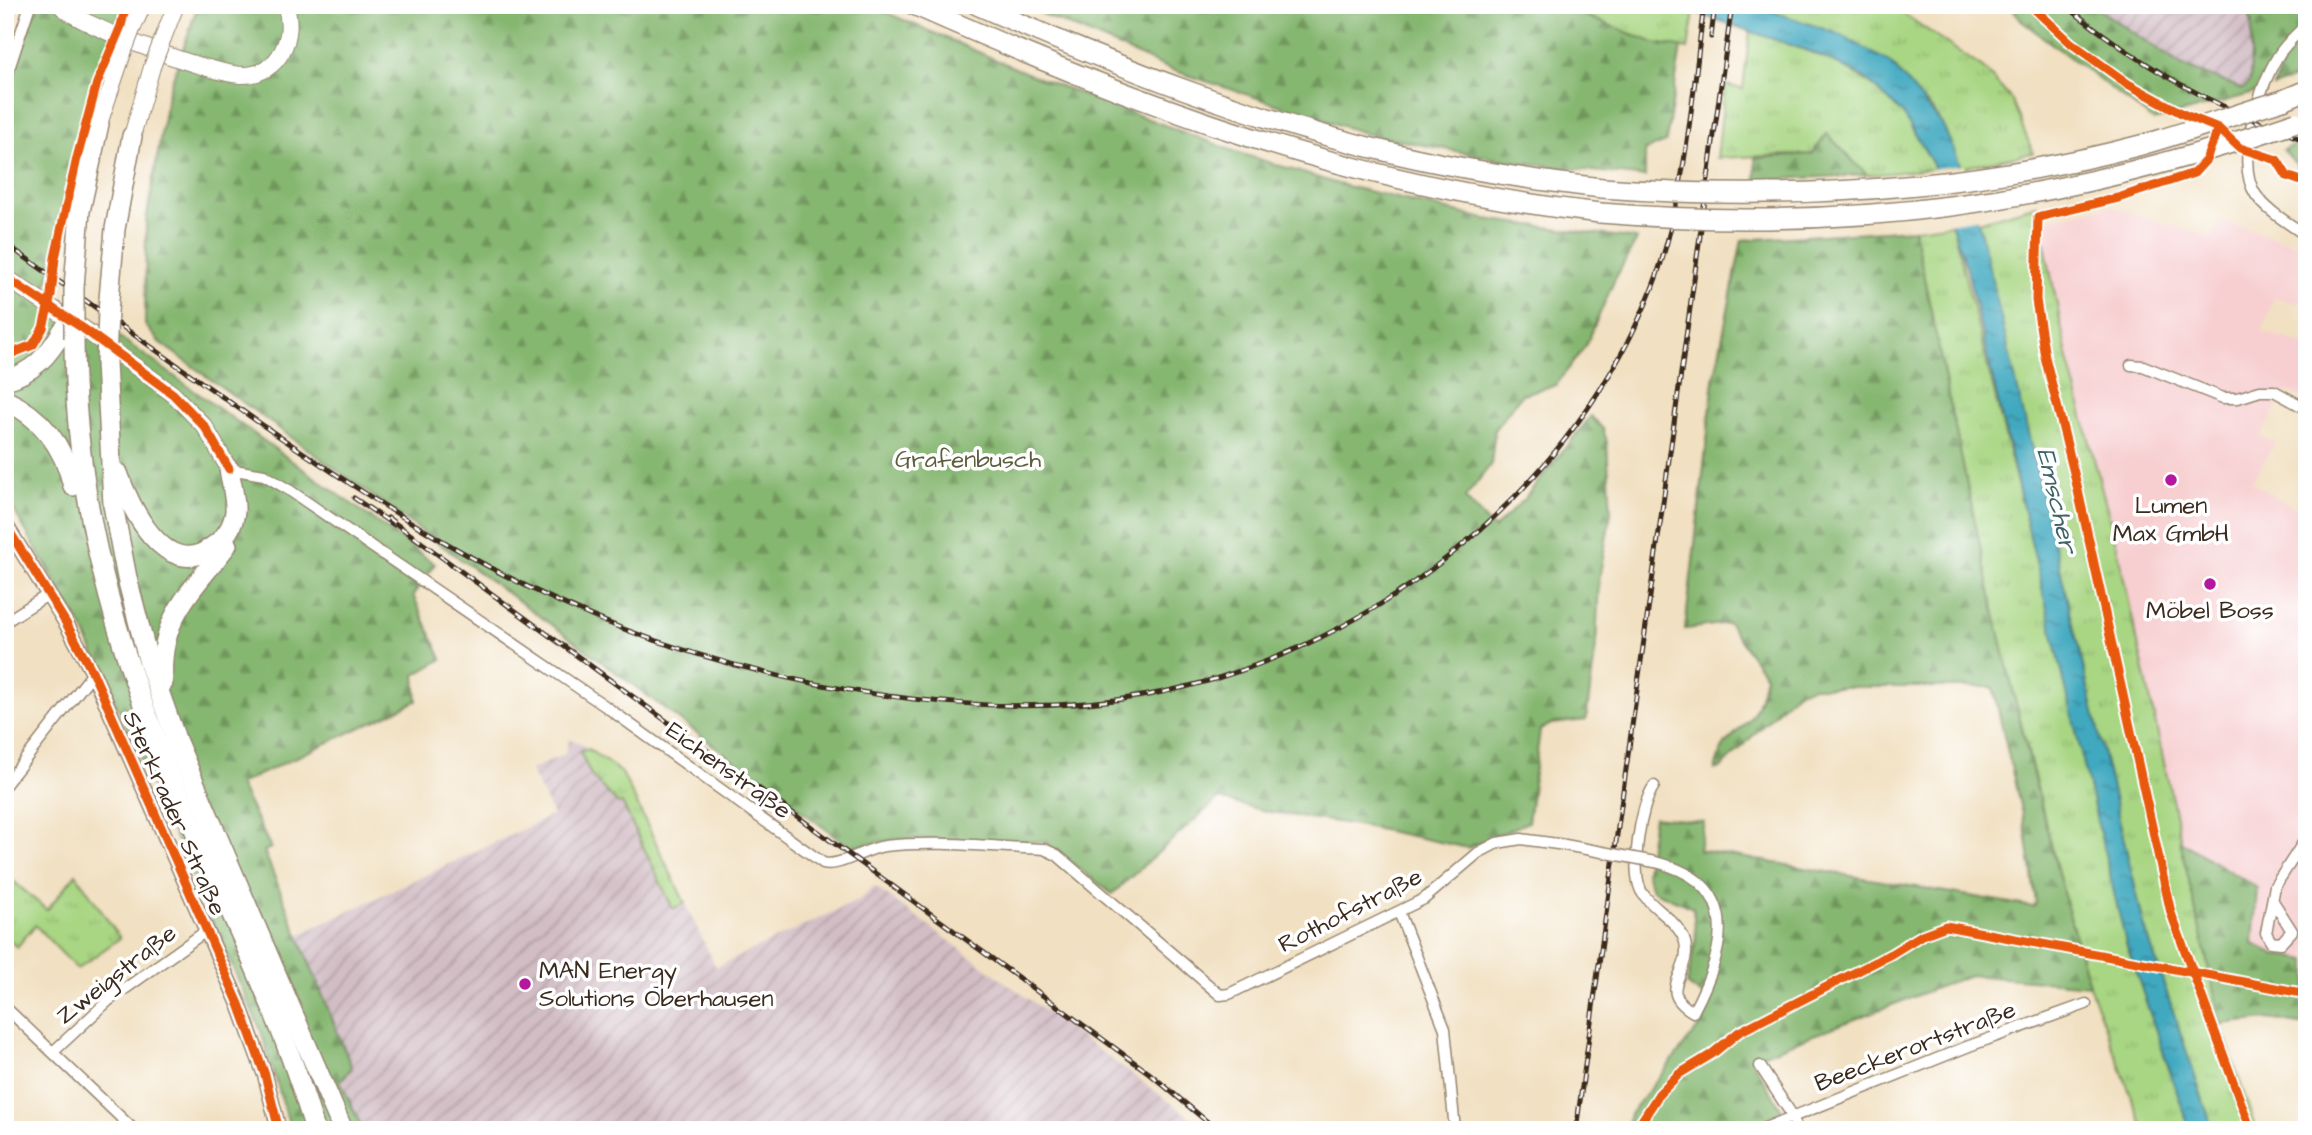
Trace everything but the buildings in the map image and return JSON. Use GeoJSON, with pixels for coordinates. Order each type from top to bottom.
{"type":"FeatureCollection","features":[{"type":"Feature","properties":{"kind":"highway"},"geometry":{"type":"LineString","coordinates":[[914,5],[1072,74],[1278,148],[1381,177],[1455,192],[1600,213],[1714,220],[1783,220],[1891,214],[1965,206],[2109,179],[2173,162],[2301,120]]}},
{"type":"Feature","properties":{"kind":"highway"},"geometry":{"type":"LineString","coordinates":[[977,5],[1159,80],[1298,127],[1397,154],[1471,169],[1602,188],[1754,195],[1923,185],[2035,168],[2141,145],[2307,90]]}},
{"type":"Feature","properties":{"kind":"highway"},"geometry":{"type":"LineString","coordinates":[[99,124],[80,211],[68,334],[80,468],[102,578],[154,734],[277,1021],[315,1130]]}},
{"type":"Feature","properties":{"kind":"highway"},"geometry":{"type":"LineString","coordinates":[[132,136],[115,229],[106,362],[113,505],[127,578],[160,698],[343,1130]]}},
{"type":"Feature","properties":{"kind":"highway"},"geometry":{"type":"LineString","coordinates":[[5,380],[22,374],[43,360],[68,334]]}},
{"type":"Feature","properties":{"kind":"highway"},"geometry":{"type":"LineString","coordinates":[[5,400],[41,424],[63,456],[89,557],[102,578]]}},
{"type":"Feature","properties":{"kind":"highway"},"geometry":{"type":"LineString","coordinates":[[109,447],[136,515],[156,541],[182,554],[209,550],[230,528],[235,508],[229,469]]}},
{"type":"Feature","properties":{"kind":"highway"},"geometry":{"type":"LineString","coordinates":[[160,698],[164,647],[175,611],[230,541],[238,521],[240,496],[229,469]]}},
{"type":"Feature","properties":{"kind":"highway"},"geometry":{"type":"LineString","coordinates":[[290,1009],[332,1130]]}},
{"type":"Feature","properties":{"kind":"main road"},"geometry":{"type":"LineString","coordinates":[[60,5],[88,24],[218,71],[242,75],[265,69],[282,53],[289,31],[285,5]]}},
{"type":"Feature","properties":{"kind":"main road"},"geometry":{"type":"LineString","coordinates":[[99,124],[123,53],[143,5]]}},
{"type":"Feature","properties":{"kind":"main road"},"geometry":{"type":"LineString","coordinates":[[132,136],[152,66],[176,5]]}},
{"type":"Feature","properties":{"kind":"main road"},"geometry":{"type":"LineString","coordinates":[[5,277],[84,329],[173,394],[205,427],[229,469]]}},
{"type":"Feature","properties":{"kind":"street"},"geometry":{"type":"LineString","coordinates":[[5,81],[30,5]]}},
{"type":"Feature","properties":{"kind":"street"},"geometry":{"type":"LineString","coordinates":[[2307,24],[2274,64],[2256,113],[2247,150],[2246,170],[2253,188],[2264,204],[2307,236]]}},
{"type":"Feature","properties":{"kind":"street"},"geometry":{"type":"LineString","coordinates":[[2131,365],[2143,366],[2223,398],[2274,391],[2307,409]]}},
{"type":"Feature","properties":{"kind":"street","name":"Eichenstraße"},"geometry":{"type":"LineString","coordinates":[[229,469],[264,475],[289,490],[605,706],[823,863],[836,864],[859,852],[899,844],[1044,849],[1057,855],[1220,995]]}},
{"type":"Feature","properties":{"kind":"street","name":"Sterkrader Straße"},"geometry":{"type":"LineString","coordinates":[[5,524],[49,594],[93,673],[247,1023],[279,1130]]}},
{"type":"Feature","properties":{"kind":"street"},"geometry":{"type":"LineString","coordinates":[[2307,531],[2307,560]]}},
{"type":"Feature","properties":{"kind":"street"},"geometry":{"type":"LineString","coordinates":[[5,622],[49,594]]}},
{"type":"Feature","properties":{"kind":"street"},"geometry":{"type":"LineString","coordinates":[[5,785],[93,673]]}},
{"type":"Feature","properties":{"kind":"street","name":"Rothofstraße"},"geometry":{"type":"LineString","coordinates":[[1220,995],[1399,912],[1434,893],[1478,853],[1497,843],[1521,839],[1565,845],[1655,862],[1677,867],[1696,877],[1710,892],[1716,907],[1718,932],[1715,961],[1693,1012],[1679,1002],[1675,995],[1686,953],[1684,939],[1643,894],[1636,878],[1643,816],[1646,798],[1654,786]]}},
{"type":"Feature","properties":{"kind":"street"},"geometry":{"type":"LineString","coordinates":[[2273,901],[2275,886],[2307,837]]}},
{"type":"Feature","properties":{"kind":"street"},"geometry":{"type":"LineString","coordinates":[[1399,912],[1445,1029],[1455,1130]]}},
{"type":"Feature","properties":{"kind":"street","name":"Zweigstraße"},"geometry":{"type":"LineString","coordinates":[[53,1052],[108,1001],[206,931]]}},
{"type":"Feature","properties":{"kind":"street","name":"Beeckerortstraße"},"geometry":{"type":"LineString","coordinates":[[1760,1130],[1792,1115],[2086,1004]]}},
{"type":"Feature","properties":{"kind":"street"},"geometry":{"type":"LineString","coordinates":[[5,1007],[134,1130]]}},
{"type":"Feature","properties":{"kind":"street"},"geometry":{"type":"LineString","coordinates":[[1760,1066],[1792,1115],[1797,1130]]}},
{"type":"Feature","properties":{"kind":"shaded area"},"geometry":{"type":"Polygon","coordinates":[[[5,5],[18,5],[5,45],[5,5]]]}},
{"type":"Feature","properties":{"kind":"shaded area"},"geometry":{"type":"Polygon","coordinates":[[[2092,5],[2243,5],[2252,22],[2250,83],[2243,89],[2183,66],[2092,5]]]}},
{"type":"Feature","properties":{"kind":"shaded area"},"geometry":{"type":"Polygon","coordinates":[[[2110,206],[2213,238],[2220,220],[2299,245],[2307,251],[2307,284],[2299,304],[2274,297],[2262,331],[2307,346],[2307,401],[2288,391],[2260,436],[2275,443],[2252,482],[2307,516],[2307,960],[2276,954],[2253,944],[2257,888],[2180,841],[2119,555],[2067,355],[2041,221],[2110,206]]]}},
{"type":"Feature","properties":{"kind":"shaded area","name":"MAN Energy Solutions Oberhausen"},"geometry":{"type":"Polygon","coordinates":[[[569,739],[578,742],[622,773],[716,967],[859,900],[874,886],[1193,1119],[1203,1130],[363,1130],[340,1081],[352,1067],[298,935],[553,815],[530,770],[565,754],[569,739]]]}},
{"type":"Feature","properties":{"kind":"green space"},"geometry":{"type":"Polygon","coordinates":[[[40,5],[123,5],[92,89],[69,174],[46,290],[114,333],[435,564],[413,595],[442,659],[415,675],[417,701],[239,784],[271,848],[264,851],[352,1068],[340,1081],[363,1130],[291,1130],[261,1031],[83,629],[5,495],[5,92],[29,23],[40,5]]]}},
{"type":"Feature","properties":{"kind":"green space","name":"Grafenbusch"},"geometry":{"type":"Polygon","coordinates":[[[198,5],[869,5],[1036,77],[1242,154],[1338,184],[1485,219],[1637,239],[1614,281],[1586,345],[1556,385],[1522,394],[1495,429],[1491,464],[1465,498],[1494,529],[1524,499],[1591,416],[1603,429],[1607,442],[1611,513],[1599,579],[1596,646],[1586,720],[1551,724],[1540,730],[1528,822],[1468,848],[1363,826],[1270,812],[1218,799],[1112,894],[1045,842],[897,839],[850,847],[570,638],[159,342],[145,325],[146,222],[168,93],[198,5]]]}},
{"type":"Feature","properties":{"kind":"green space"},"geometry":{"type":"Polygon","coordinates":[[[1022,5],[1558,5],[1654,43],[1681,47],[1666,142],[1645,150],[1645,177],[1507,161],[1367,134],[1172,70],[1022,5]]]}},
{"type":"Feature","properties":{"kind":"green space"},"geometry":{"type":"Polygon","coordinates":[[[1559,5],[1673,5],[1694,13],[1688,49],[1654,43],[1559,5]]]}},
{"type":"Feature","properties":{"kind":"green space"},"geometry":{"type":"Polygon","coordinates":[[[1891,5],[1984,69],[2012,100],[2033,153],[1961,168],[1942,124],[1929,105],[1756,6],[1891,5]]]}},
{"type":"Feature","properties":{"kind":"green space"},"geometry":{"type":"Polygon","coordinates":[[[2009,5],[2092,5],[2183,66],[2243,89],[2250,82],[2252,22],[2243,5],[2307,5],[2307,20],[2258,92],[2154,121],[2023,22],[2009,5]]]}},
{"type":"Feature","properties":{"kind":"green space"},"geometry":{"type":"Polygon","coordinates":[[[2307,30],[2307,74],[2273,87],[2285,56],[2307,30]]]}},
{"type":"Feature","properties":{"kind":"green space"},"geometry":{"type":"Polygon","coordinates":[[[1750,31],[1835,63],[1883,94],[1903,114],[1920,139],[1934,169],[1867,175],[1827,134],[1812,154],[1717,158],[1725,85],[1743,89],[1750,31]]]}},
{"type":"Feature","properties":{"kind":"green space"},"geometry":{"type":"Polygon","coordinates":[[[1827,134],[1867,175],[1756,180],[1755,158],[1812,154],[1827,134]]]}},
{"type":"Feature","properties":{"kind":"green space"},"geometry":{"type":"Polygon","coordinates":[[[2307,139],[2307,176],[2283,150],[2307,139]]]}},
{"type":"Feature","properties":{"kind":"green space"},"geometry":{"type":"Polygon","coordinates":[[[2037,205],[2067,355],[2117,547],[2221,1024],[2256,1130],[2213,1130],[2144,925],[1978,222],[2037,205]]]}},
{"type":"Feature","properties":{"kind":"green space"},"geometry":{"type":"Polygon","coordinates":[[[1952,224],[2038,568],[2126,943],[2190,1130],[2144,1130],[2089,985],[2068,913],[1991,601],[1914,229],[1952,224]]]}},
{"type":"Feature","properties":{"kind":"green space"},"geometry":{"type":"Polygon","coordinates":[[[1914,229],[1973,514],[2016,703],[2089,985],[1970,975],[1751,1059],[1782,1110],[1748,1130],[1626,1130],[1630,1114],[1702,1023],[1710,1001],[1687,984],[1696,937],[1693,908],[1652,890],[1646,872],[1654,817],[1704,822],[1699,850],[2034,907],[2036,903],[2026,832],[1993,687],[1814,687],[1797,691],[1721,768],[1715,770],[1724,746],[1755,711],[1765,675],[1728,623],[1685,629],[1714,380],[1742,240],[1914,229]]]}},
{"type":"Feature","properties":{"kind":"green space"},"geometry":{"type":"Polygon","coordinates":[[[588,749],[622,773],[685,903],[673,909],[622,803],[618,804],[592,777],[580,752],[588,749]]]}},
{"type":"Feature","properties":{"kind":"green space"},"geometry":{"type":"Polygon","coordinates":[[[2180,841],[2257,888],[2253,944],[2276,954],[2307,960],[2307,1025],[2268,1019],[2221,1024],[2180,841]]]}},
{"type":"Feature","properties":{"kind":"green space"},"geometry":{"type":"Polygon","coordinates":[[[76,874],[120,938],[77,969],[35,925],[17,947],[5,937],[5,889],[12,880],[47,910],[76,874]]]}},
{"type":"Feature","properties":{"kind":"water"},"geometry":{"type":"Polygon","coordinates":[[[1673,5],[1754,5],[1839,34],[1891,63],[1942,124],[1958,159],[1980,229],[2144,925],[2213,1130],[2190,1130],[2126,943],[1967,270],[1931,161],[1903,114],[1864,77],[1817,54],[1673,5]]]}},
{"type":"Feature","properties":{"kind":"pier"},"geometry":{"type":"Polygon","coordinates":[[[1964,165],[1980,218],[1948,223],[1930,169],[1964,165]]]}},
{"type":"Feature","properties":{"kind":"railway"},"geometry":{"type":"LineString","coordinates":[[5,243],[261,424],[391,510],[526,586],[621,628],[745,668],[881,695],[950,703],[1018,705],[1085,703],[1148,695],[1227,675],[1304,645],[1378,606],[1446,558],[1508,503],[1563,441],[1610,374],[1647,301],[1660,267],[1685,156],[1704,5]]}},
{"type":"Feature","properties":{"kind":"railway"},"geometry":{"type":"LineString","coordinates":[[1711,37],[1715,5]]}},
{"type":"Feature","properties":{"kind":"railway"},"geometry":{"type":"LineString","coordinates":[[1576,1130],[1732,5]]}},
{"type":"Feature","properties":{"kind":"railway"},"geometry":{"type":"LineString","coordinates":[[2065,5],[2122,48],[2180,84],[2241,115],[2307,141]]}},
{"type":"Feature","properties":{"kind":"railway"},"geometry":{"type":"LineString","coordinates":[[354,498],[394,525]]}},
{"type":"Feature","properties":{"kind":"railway"},"geometry":{"type":"LineString","coordinates":[[388,518],[1149,1073],[1217,1130]]}},
{"type":"Feature","properties":{"kind":"cycle path"},"geometry":{"type":"LineString","coordinates":[[5,356],[33,345],[43,328],[77,158],[97,83],[121,26],[126,5]]}},
{"type":"Feature","properties":{"kind":"cycle path"},"geometry":{"type":"LineString","coordinates":[[2030,5],[2071,43],[2128,84],[2185,115],[2218,128],[2240,148],[2277,160],[2287,176],[2307,183]]}},
{"type":"Feature","properties":{"kind":"cycle path"},"geometry":{"type":"LineString","coordinates":[[2218,128],[2206,160],[2194,173],[2118,198],[2038,217],[2036,300],[2045,357],[2075,477],[2171,913],[2251,1130]]}},
{"type":"Feature","properties":{"kind":"cycle path"},"geometry":{"type":"LineString","coordinates":[[5,277],[84,329],[173,394],[205,427],[229,469]]}},
{"type":"Feature","properties":{"kind":"cycle path"},"geometry":{"type":"LineString","coordinates":[[5,524],[66,623],[93,673],[239,1004],[265,1075],[279,1130]]}},
{"type":"Feature","properties":{"kind":"cycle path"},"geometry":{"type":"LineString","coordinates":[[1636,1130],[1659,1094],[1679,1074],[1712,1054],[1739,1032],[1891,954],[1922,935],[1946,926],[2307,994]]}},
{"type":"Feature","properties":{"kind":"place","name":"Lumen Max GmbH"},"geometry":{"type":"Point","coordinates":[2171,480]}},
{"type":"Feature","properties":{"kind":"place","name":"Möbel Boss"},"geometry":{"type":"Point","coordinates":[2210,584]}},
{"type":"Feature","properties":{"kind":"place","name":"MAN Energy Solutions Oberhausen"},"geometry":{"type":"Point","coordinates":[525,984]}},
{"type":"Feature","properties":{"kind":"water label","name":"Emscher"},"geometry":{"type":"Point","coordinates":[2058,500]}}]}
